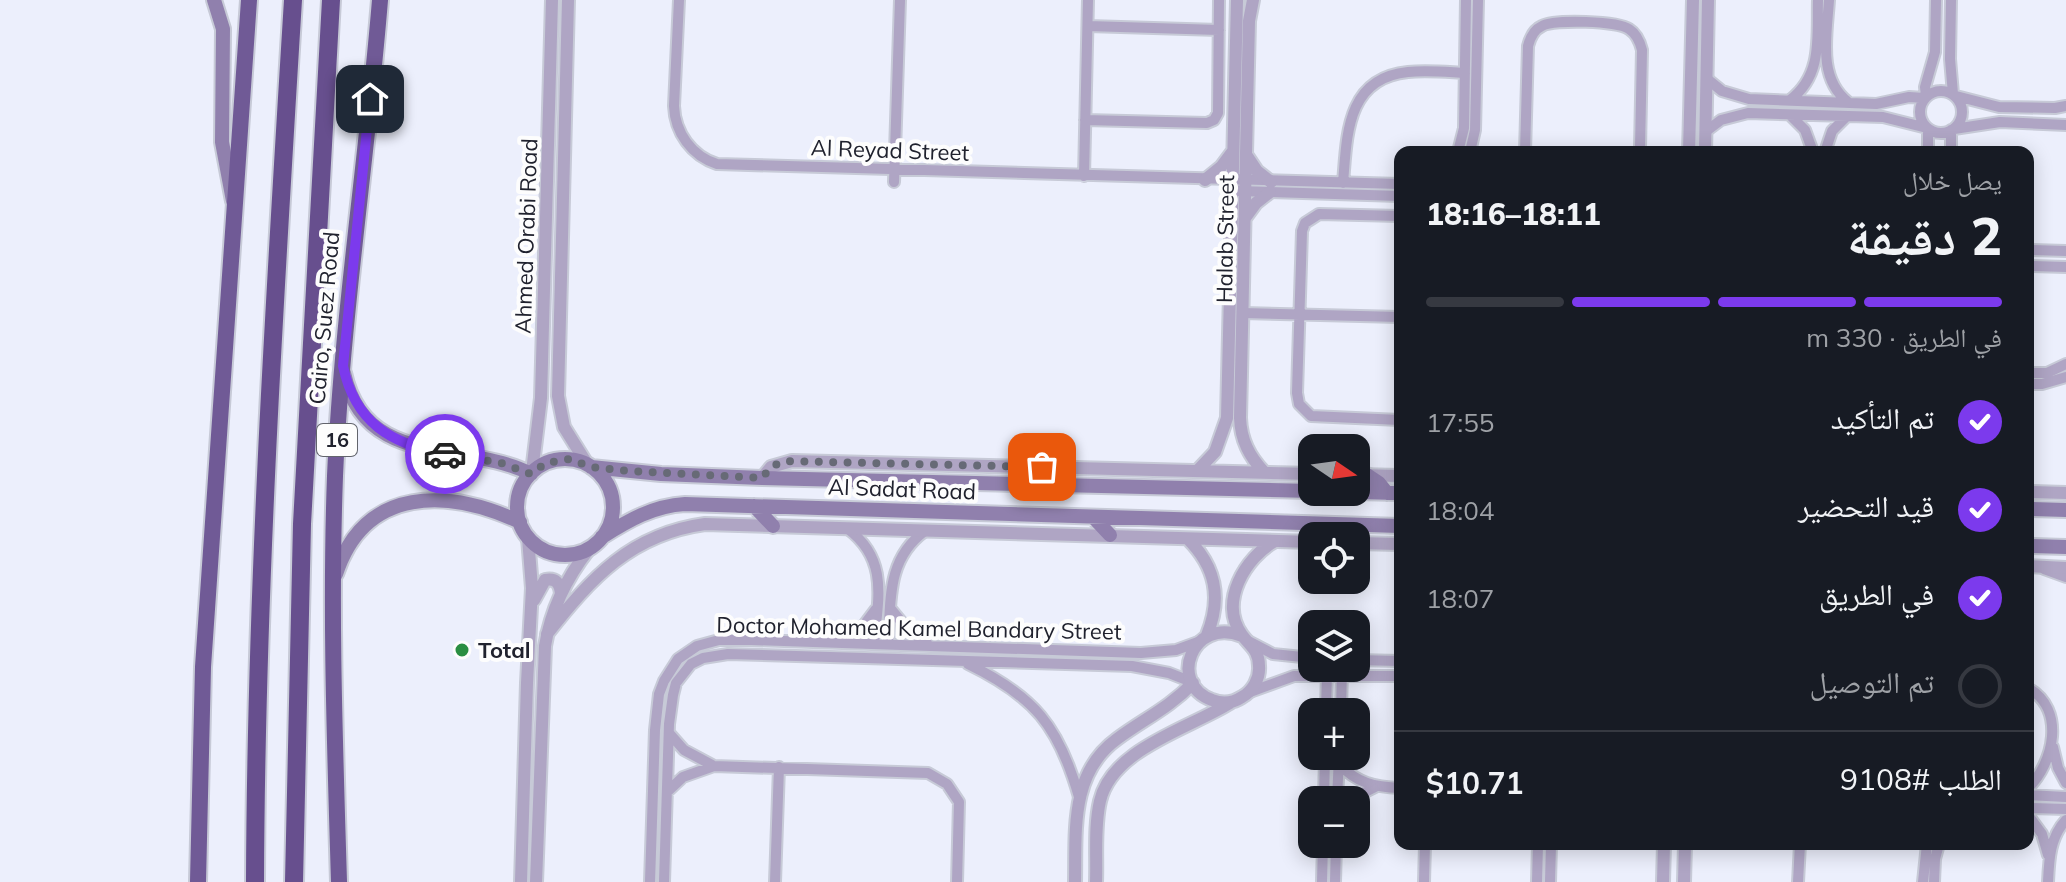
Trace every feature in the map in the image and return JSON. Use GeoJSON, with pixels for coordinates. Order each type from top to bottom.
{"type":"FeatureCollection","features":[{"type":"Feature","properties":{"kind":"highway"},"geometry":{"type":"LineString","coordinates":[[198,882],[203,667],[249,0]]}},
{"type":"Feature","properties":{"kind":"highway"},"geometry":{"type":"LineString","coordinates":[[255,882],[257,707],[265,489],[293,0]]}},
{"type":"Feature","properties":{"kind":"highway","name":"Cairo, Suez Road"},"geometry":{"type":"LineString","coordinates":[[294,882],[305,460],[331,0]]}},
{"type":"Feature","properties":{"kind":"highway","name":"Cairo, Suez Road"},"geometry":{"type":"LineString","coordinates":[[339,882],[332,589],[335,475],[380,0]]}},
{"type":"Feature","properties":{"kind":"main road"},"geometry":{"type":"LineString","coordinates":[[214,0],[223,29],[222,142],[226,175],[235,208]]}},
{"type":"Feature","properties":{"kind":"main road"},"geometry":{"type":"LineString","coordinates":[[343,366],[351,395],[359,409],[368,420],[394,438],[424,449],[501,463],[532,473]]}},
{"type":"Feature","properties":{"kind":"main road"},"geometry":{"type":"LineString","coordinates":[[562,459],[589,466],[606,483],[612,496],[612,518],[602,537],[589,549],[577,554],[559,555],[542,549],[528,538],[520,522],[518,496],[532,473],[546,463],[562,459]]}},
{"type":"Feature","properties":{"kind":"main road","name":"Al Sadat Road"},"geometry":{"type":"LineString","coordinates":[[589,466],[661,474],[762,478],[1298,491]]}},
{"type":"Feature","properties":{"kind":"main road"},"geometry":{"type":"LineString","coordinates":[[1370,479],[1394,490]]}},
{"type":"Feature","properties":{"kind":"main road"},"geometry":{"type":"LineString","coordinates":[[1370,491],[1394,490]]}},
{"type":"Feature","properties":{"kind":"main road"},"geometry":{"type":"LineString","coordinates":[[332,589],[339,562],[354,537],[371,520],[398,505],[444,500],[482,508],[520,522]]}},
{"type":"Feature","properties":{"kind":"main road","name":"Al Sadat Road"},"geometry":{"type":"LineString","coordinates":[[602,537],[639,515],[657,508],[685,504],[1298,523]]}},
{"type":"Feature","properties":{"kind":"main road"},"geometry":{"type":"LineString","coordinates":[[754,506],[773,526]]}},
{"type":"Feature","properties":{"kind":"main road"},"geometry":{"type":"LineString","coordinates":[[2034,509],[2066,510]]}},
{"type":"Feature","properties":{"kind":"main road"},"geometry":{"type":"LineString","coordinates":[[1094,518],[1110,535]]}},
{"type":"Feature","properties":{"kind":"main road","name":"Al Sadat Road"},"geometry":{"type":"LineString","coordinates":[[1370,525],[1394,526]]}},
{"type":"Feature","properties":{"kind":"main road"},"geometry":{"type":"LineString","coordinates":[[2034,546],[2066,547]]}},
{"type":"Feature","properties":{"kind":"street","name":"Ahmed Orabi Road"},"geometry":{"type":"LineString","coordinates":[[532,473],[541,398],[552,0]]}},
{"type":"Feature","properties":{"kind":"street","name":"Ahmed Orabi Road"},"geometry":{"type":"LineString","coordinates":[[568,0],[558,396],[568,436],[589,466]]}},
{"type":"Feature","properties":{"kind":"street","name":"Al Reyad Street"},"geometry":{"type":"LineString","coordinates":[[679,0],[674,115],[688,145],[701,157],[726,165],[894,176],[1084,176],[1205,180],[1270,187]]}},
{"type":"Feature","properties":{"kind":"street"},"geometry":{"type":"LineString","coordinates":[[894,176],[900,0]]}},
{"type":"Feature","properties":{"kind":"street"},"geometry":{"type":"LineString","coordinates":[[1084,176],[1088,0]]}},
{"type":"Feature","properties":{"kind":"street"},"geometry":{"type":"LineString","coordinates":[[1085,120],[1211,122],[1218,113],[1219,0]]}},
{"type":"Feature","properties":{"kind":"street","name":"Halab Street"},"geometry":{"type":"LineString","coordinates":[[1237,0],[1233,151],[1245,218],[1241,430],[1249,453],[1264,472]]}},
{"type":"Feature","properties":{"kind":"street","name":"Halab Street"},"geometry":{"type":"LineString","coordinates":[[1198,470],[1215,452],[1227,418],[1239,186],[1247,156],[1249,21],[1253,0]]}},
{"type":"Feature","properties":{"kind":"street"},"geometry":{"type":"LineString","coordinates":[[1460,146],[1464,128],[1466,0]]}},
{"type":"Feature","properties":{"kind":"street"},"geometry":{"type":"LineString","coordinates":[[1471,146],[1475,130],[1478,0]]}},
{"type":"Feature","properties":{"kind":"street"},"geometry":{"type":"LineString","coordinates":[[1680,0],[1693,18]]}},
{"type":"Feature","properties":{"kind":"street"},"geometry":{"type":"LineString","coordinates":[[1689,146],[1693,0]]}},
{"type":"Feature","properties":{"kind":"street"},"geometry":{"type":"LineString","coordinates":[[1705,146],[1708,0]]}},
{"type":"Feature","properties":{"kind":"street"},"geometry":{"type":"LineString","coordinates":[[1790,100],[1810,78],[1816,62],[1818,0]]}},
{"type":"Feature","properties":{"kind":"street"},"geometry":{"type":"LineString","coordinates":[[1829,0],[1829,78],[1849,103]]}},
{"type":"Feature","properties":{"kind":"street"},"geometry":{"type":"LineString","coordinates":[[1928,146],[1927,129],[1920,117],[1934,60],[1936,0]]}},
{"type":"Feature","properties":{"kind":"street"},"geometry":{"type":"LineString","coordinates":[[1951,0],[1950,59],[1954,95],[1962,113],[1952,130],[1951,146]]}},
{"type":"Feature","properties":{"kind":"street"},"geometry":{"type":"LineString","coordinates":[[1525,146],[1529,41],[1539,27],[1556,22],[1621,25],[1637,36],[1642,50],[1640,146]]}},
{"type":"Feature","properties":{"kind":"street"},"geometry":{"type":"LineString","coordinates":[[1088,26],[1219,30]]}},
{"type":"Feature","properties":{"kind":"street"},"geometry":{"type":"LineString","coordinates":[[1343,183],[1349,124],[1364,94],[1382,80],[1404,72],[1465,73]]}},
{"type":"Feature","properties":{"kind":"street"},"geometry":{"type":"LineString","coordinates":[[1706,78],[1722,91],[1741,98],[1876,104],[1925,97],[1942,90],[1999,107],[2066,106]]}},
{"type":"Feature","properties":{"kind":"street"},"geometry":{"type":"LineString","coordinates":[[1810,78],[1820,81],[1829,78]]}},
{"type":"Feature","properties":{"kind":"street"},"geometry":{"type":"LineString","coordinates":[[1740,114],[1737,106],[1741,98]]}},
{"type":"Feature","properties":{"kind":"street"},"geometry":{"type":"LineString","coordinates":[[1705,132],[1721,120],[1740,114],[1883,117],[1940,133],[2000,122],[2066,125]]}},
{"type":"Feature","properties":{"kind":"street"},"geometry":{"type":"LineString","coordinates":[[1790,115],[1798,121],[1812,146]]}},
{"type":"Feature","properties":{"kind":"street"},"geometry":{"type":"LineString","coordinates":[[1826,146],[1846,117]]}},
{"type":"Feature","properties":{"kind":"street"},"geometry":{"type":"LineString","coordinates":[[1810,140],[1820,137],[1828,140]]}},
{"type":"Feature","properties":{"kind":"street"},"geometry":{"type":"LineString","coordinates":[[1205,180],[1221,167],[1233,151]]}},
{"type":"Feature","properties":{"kind":"street"},"geometry":{"type":"LineString","coordinates":[[1247,156],[1270,187],[1394,196]]}},
{"type":"Feature","properties":{"kind":"street"},"geometry":{"type":"LineString","coordinates":[[1245,218],[1270,187],[1394,184]]}},
{"type":"Feature","properties":{"kind":"street"},"geometry":{"type":"LineString","coordinates":[[1394,216],[1319,214],[1305,223],[1302,231],[1297,393],[1299,404],[1311,416],[1394,420]]}},
{"type":"Feature","properties":{"kind":"street"},"geometry":{"type":"LineString","coordinates":[[2034,250],[2066,251]]}},
{"type":"Feature","properties":{"kind":"street"},"geometry":{"type":"LineString","coordinates":[[2034,266],[2066,267]]}},
{"type":"Feature","properties":{"kind":"street"},"geometry":{"type":"LineString","coordinates":[[1243,313],[1394,317]]}},
{"type":"Feature","properties":{"kind":"street"},"geometry":{"type":"LineString","coordinates":[[543,337],[558,337]]}},
{"type":"Feature","properties":{"kind":"street"},"geometry":{"type":"LineString","coordinates":[[2034,373],[2047,373],[2066,364]]}},
{"type":"Feature","properties":{"kind":"street"},"geometry":{"type":"LineString","coordinates":[[2034,384],[2066,377]]}},
{"type":"Feature","properties":{"kind":"street"},"geometry":{"type":"LineString","coordinates":[[762,478],[777,463],[792,461],[1298,473]]}},
{"type":"Feature","properties":{"kind":"street"},"geometry":{"type":"LineString","coordinates":[[1370,475],[1394,476]]}},
{"type":"Feature","properties":{"kind":"street"},"geometry":{"type":"LineString","coordinates":[[2034,492],[2066,493]]}},
{"type":"Feature","properties":{"kind":"street"},"geometry":{"type":"LineString","coordinates":[[547,634],[605,567],[636,546],[692,526],[719,524],[1298,542]]}},
{"type":"Feature","properties":{"kind":"street"},"geometry":{"type":"LineString","coordinates":[[848,529],[859,537],[878,571],[874,644]]}},
{"type":"Feature","properties":{"kind":"street"},"geometry":{"type":"LineString","coordinates":[[888,644],[896,564],[908,545],[925,531]]}},
{"type":"Feature","properties":{"kind":"street"},"geometry":{"type":"LineString","coordinates":[[521,882],[532,563],[528,538]]}},
{"type":"Feature","properties":{"kind":"street"},"geometry":{"type":"LineString","coordinates":[[1188,539],[1207,561],[1216,588],[1216,604],[1203,639],[1189,661],[1192,682],[1209,699],[1232,702]]}},
{"type":"Feature","properties":{"kind":"street"},"geometry":{"type":"LineString","coordinates":[[1250,692],[1259,672],[1259,661],[1237,624],[1234,601],[1240,577],[1254,555],[1275,541]]}},
{"type":"Feature","properties":{"kind":"street"},"geometry":{"type":"LineString","coordinates":[[1370,543],[1394,544]]}},
{"type":"Feature","properties":{"kind":"street"},"geometry":{"type":"LineString","coordinates":[[536,882],[541,710],[547,634],[561,594],[589,549]]}},
{"type":"Feature","properties":{"kind":"street"},"geometry":{"type":"LineString","coordinates":[[2034,566],[2066,568]]}},
{"type":"Feature","properties":{"kind":"street"},"geometry":{"type":"LineString","coordinates":[[2034,566],[2066,577]]}},
{"type":"Feature","properties":{"kind":"street"},"geometry":{"type":"LineString","coordinates":[[531,605],[545,580],[555,580],[561,594]]}},
{"type":"Feature","properties":{"kind":"street"},"geometry":{"type":"LineString","coordinates":[[835,642],[864,625],[877,607]]}},
{"type":"Feature","properties":{"kind":"street"},"geometry":{"type":"LineString","coordinates":[[890,608],[909,631],[933,646]]}},
{"type":"Feature","properties":{"kind":"street"},"geometry":{"type":"LineString","coordinates":[[1203,639],[1225,631],[1273,654],[1298,657]]}},
{"type":"Feature","properties":{"kind":"street","name":"Doctor Mohamed Kamel Bandary Street"},"geometry":{"type":"LineString","coordinates":[[650,882],[656,720],[664,681],[678,659],[697,646],[719,640],[752,640],[1141,653],[1176,650],[1203,639]]}},
{"type":"Feature","properties":{"kind":"street"},"geometry":{"type":"LineString","coordinates":[[751,654],[752,640]]}},
{"type":"Feature","properties":{"kind":"street","name":"Doctor Mohamed Kamel Bandary Street"},"geometry":{"type":"LineString","coordinates":[[664,882],[669,733],[676,683],[691,664],[716,654],[1132,666],[1192,682]]}},
{"type":"Feature","properties":{"kind":"street"},"geometry":{"type":"LineString","coordinates":[[1370,660],[1394,661]]}},
{"type":"Feature","properties":{"kind":"street"},"geometry":{"type":"LineString","coordinates":[[963,661],[1009,685],[1040,714],[1063,751],[1079,797]]}},
{"type":"Feature","properties":{"kind":"street"},"geometry":{"type":"LineString","coordinates":[[1370,674],[1394,676]]}},
{"type":"Feature","properties":{"kind":"street"},"geometry":{"type":"LineString","coordinates":[[1096,882],[1098,812],[1101,798],[1114,772],[1136,753],[1250,692],[1298,676]]}},
{"type":"Feature","properties":{"kind":"street"},"geometry":{"type":"LineString","coordinates":[[1075,882],[1079,797],[1089,769],[1108,746],[1167,708],[1192,682]]}},
{"type":"Feature","properties":{"kind":"street"},"geometry":{"type":"LineString","coordinates":[[2034,693],[2050,713],[2051,743],[2066,783]]}},
{"type":"Feature","properties":{"kind":"street"},"geometry":{"type":"LineString","coordinates":[[526,710],[541,710]]}},
{"type":"Feature","properties":{"kind":"street"},"geometry":{"type":"LineString","coordinates":[[669,733],[684,750],[714,766]]}},
{"type":"Feature","properties":{"kind":"street"},"geometry":{"type":"LineString","coordinates":[[2034,781],[2045,767],[2051,743]]}},
{"type":"Feature","properties":{"kind":"street"},"geometry":{"type":"LineString","coordinates":[[667,792],[683,777],[714,766],[915,771],[939,778],[955,793],[959,802],[957,882]]}},
{"type":"Feature","properties":{"kind":"street"},"geometry":{"type":"LineString","coordinates":[[775,882],[779,767]]}},
{"type":"Feature","properties":{"kind":"street"},"geometry":{"type":"LineString","coordinates":[[1348,770],[1355,778],[1375,787],[1394,788]]}},
{"type":"Feature","properties":{"kind":"street"},"geometry":{"type":"LineString","coordinates":[[1370,790],[1375,787]]}},
{"type":"Feature","properties":{"kind":"street"},"geometry":{"type":"LineString","coordinates":[[2034,795],[2066,797]]}},
{"type":"Feature","properties":{"kind":"street"},"geometry":{"type":"LineString","coordinates":[[2034,808],[2066,809]]}},
{"type":"Feature","properties":{"kind":"street"},"geometry":{"type":"LineString","coordinates":[[2048,882],[2049,857],[2057,831],[2066,820]]}},
{"type":"Feature","properties":{"kind":"street"},"geometry":{"type":"LineString","coordinates":[[2034,823],[2042,834],[2049,857]]}},
{"type":"Feature","properties":{"kind":"street"},"geometry":{"type":"LineString","coordinates":[[1424,882],[1425,850]]}},
{"type":"Feature","properties":{"kind":"street"},"geometry":{"type":"LineString","coordinates":[[1537,882],[1538,850]]}},
{"type":"Feature","properties":{"kind":"street"},"geometry":{"type":"LineString","coordinates":[[1550,882],[1551,850]]}},
{"type":"Feature","properties":{"kind":"street"},"geometry":{"type":"LineString","coordinates":[[1663,882],[1664,850]]}},
{"type":"Feature","properties":{"kind":"street"},"geometry":{"type":"LineString","coordinates":[[1684,882],[1685,850]]}},
{"type":"Feature","properties":{"kind":"street"},"geometry":{"type":"LineString","coordinates":[[1798,882],[1800,850]]}},
{"type":"Feature","properties":{"kind":"street"},"geometry":{"type":"LineString","coordinates":[[1923,882],[1926,850]]}},
{"type":"Feature","properties":{"kind":"street"},"geometry":{"type":"LineString","coordinates":[[1934,882],[1937,850]]}},
{"type":"Feature","properties":{"kind":"street"},"geometry":{"type":"LineString","coordinates":[[1322,882],[1323,858]]}},
{"type":"Feature","properties":{"kind":"street"},"geometry":{"type":"LineString","coordinates":[[1335,882],[1336,858]]}},
{"type":"Feature","properties":{"kind":"way so far"},"geometry":{"type":"LineString","coordinates":[[445,454],[501,463],[531,474],[546,463],[562,459],[591,467],[644,473],[762,478],[771,467],[784,461],[1042,467]]}},
{"type":"Feature","properties":{"kind":"place","name":"Total"},"geometry":{"type":"Point","coordinates":[462,650]}},
{"type":"Feature","properties":{"kind":"route"},"geometry":{"type":"LineString","coordinates":[[370,99],[343,366],[346,381],[359,409],[380,430],[409,444],[445,454]]}}]}
